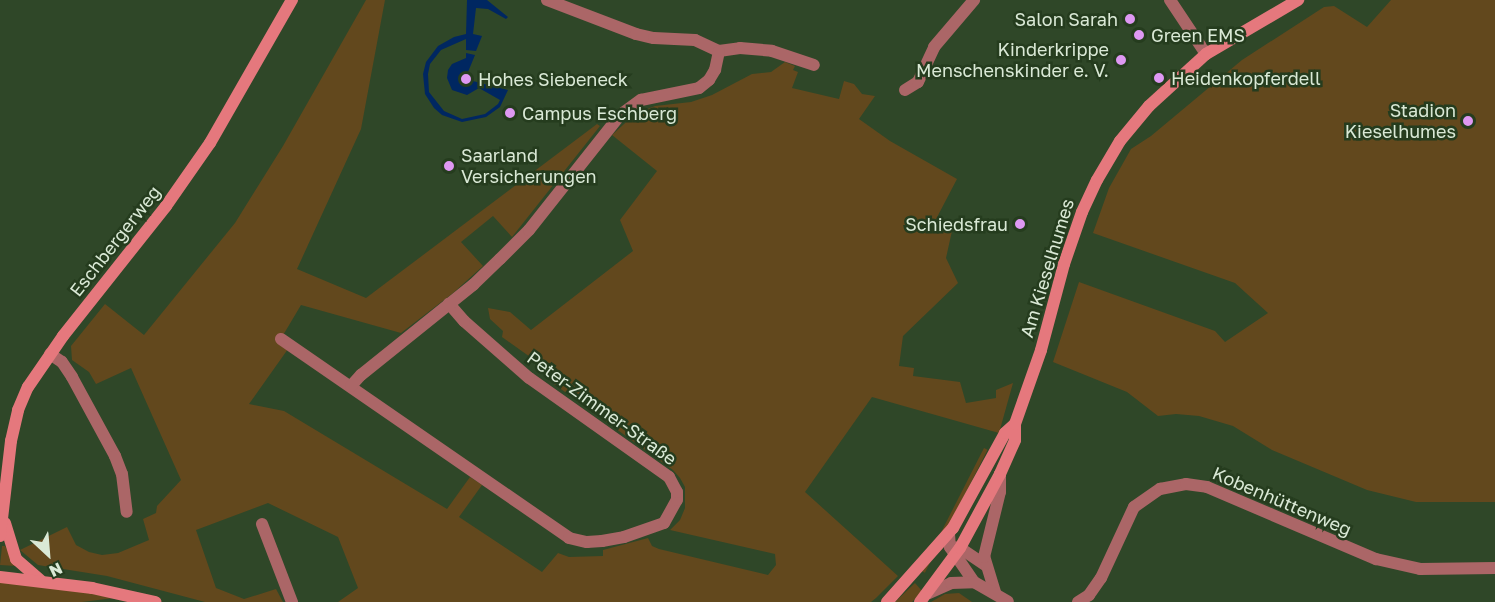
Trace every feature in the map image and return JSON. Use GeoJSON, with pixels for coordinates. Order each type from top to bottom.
{"type":"FeatureCollection","features":[{"type":"Feature","properties":{"kind":"street","name":"Eschbergerweg"},"geometry":{"type":"LineString","coordinates":[[40,580],[16,559],[9,545],[4,516],[4,460],[18,410],[28,387],[50,354],[166,206],[203,152],[228,114],[292,0]]}},
{"type":"Feature","properties":{"kind":"street"},"geometry":{"type":"LineString","coordinates":[[547,0],[636,34],[654,38],[694,40],[719,51],[740,48],[772,51],[814,65]]}},
{"type":"Feature","properties":{"kind":"street"},"geometry":{"type":"LineString","coordinates":[[905,90],[918,81],[934,47],[974,0]]}},
{"type":"Feature","properties":{"kind":"street"},"geometry":{"type":"LineString","coordinates":[[1170,0],[1206,54]]}},
{"type":"Feature","properties":{"kind":"street","name":"Am Kieselhumes"},"geometry":{"type":"LineString","coordinates":[[924,598],[1000,474],[1015,440],[1015,424],[1041,350],[1064,264],[1082,212],[1096,180],[1120,141],[1149,106],[1206,54],[1298,0]]}},
{"type":"Feature","properties":{"kind":"street"},"geometry":{"type":"LineString","coordinates":[[351,386],[361,375],[484,275],[529,230],[620,115],[641,100],[699,88],[710,80],[715,70],[719,51]]}},
{"type":"Feature","properties":{"kind":"street","name":"Peter-Zimmer-Straße"},"geometry":{"type":"LineString","coordinates":[[281,339],[569,538],[587,542],[602,541],[624,537],[664,523],[677,500],[677,492],[669,477],[529,378],[464,321],[449,304]]}},
{"type":"Feature","properties":{"kind":"street"},"geometry":{"type":"LineString","coordinates":[[50,354],[62,362],[72,377],[115,456],[122,474],[127,512]]}},
{"type":"Feature","properties":{"kind":"street","name":"Am Kieselhumes"},"geometry":{"type":"LineString","coordinates":[[887,602],[949,534],[966,508],[1005,433],[1015,424]]}},
{"type":"Feature","properties":{"kind":"street"},"geometry":{"type":"LineString","coordinates":[[994,592],[985,565],[986,544],[1000,492],[1000,474]]}},
{"type":"Feature","properties":{"kind":"street","name":"Kobenhüttenweg"},"geometry":{"type":"LineString","coordinates":[[1078,602],[1089,595],[1101,578],[1134,507],[1160,489],[1186,484],[1207,487],[1376,559],[1420,569],[1495,568]]}},
{"type":"Feature","properties":{"kind":"street","name":"Eschbergerweg"},"geometry":{"type":"LineString","coordinates":[[0,536],[4,516]]}},
{"type":"Feature","properties":{"kind":"street"},"geometry":{"type":"LineString","coordinates":[[262,524],[292,602]]}},
{"type":"Feature","properties":{"kind":"street"},"geometry":{"type":"LineString","coordinates":[[949,534],[955,550],[974,582]]}},
{"type":"Feature","properties":{"kind":"street"},"geometry":{"type":"LineString","coordinates":[[936,550],[955,550],[985,565]]}},
{"type":"Feature","properties":{"kind":"street"},"geometry":{"type":"LineString","coordinates":[[0,577],[92,588],[155,602]]}},
{"type":"Feature","properties":{"kind":"street"},"geometry":{"type":"LineString","coordinates":[[924,598],[951,583],[974,582],[1008,602]]}},
{"type":"Feature","properties":{"kind":"shaded area"},"geometry":{"type":"Polygon","coordinates":[[[366,0],[385,0],[361,129],[297,269],[366,298],[597,124],[600,126],[512,237],[493,216],[461,242],[483,266],[453,293],[401,333],[301,305],[279,342],[288,349],[249,404],[284,411],[447,509],[470,477],[482,485],[459,517],[542,572],[558,553],[569,557],[603,556],[603,550],[648,538],[652,546],[659,549],[768,575],[776,565],[775,554],[670,530],[680,520],[685,508],[685,487],[680,478],[673,470],[554,384],[554,374],[502,337],[503,331],[490,319],[488,308],[510,312],[531,330],[633,251],[620,220],[657,171],[612,135],[635,114],[655,106],[691,102],[712,95],[752,74],[771,72],[785,62],[795,66],[793,70],[798,72],[792,88],[839,99],[844,81],[854,84],[862,94],[875,96],[859,119],[890,141],[957,179],[934,223],[952,231],[946,258],[958,283],[903,336],[899,366],[914,368],[913,376],[960,382],[966,403],[996,398],[996,390],[1013,383],[999,433],[872,397],[805,492],[898,576],[876,598],[871,602],[338,602],[358,588],[338,537],[268,503],[196,530],[216,588],[244,599],[276,589],[283,602],[205,602],[107,576],[38,565],[20,550],[67,527],[76,545],[89,552],[102,555],[118,553],[149,540],[143,519],[156,513],[157,506],[181,480],[131,368],[96,384],[89,372],[72,360],[71,346],[105,304],[144,335],[235,223],[283,146],[366,0]]]}},
{"type":"Feature","properties":{"kind":"shaded area"},"geometry":{"type":"Polygon","coordinates":[[[1391,0],[1495,0],[1495,502],[1416,502],[1367,490],[1272,450],[1233,426],[1199,416],[1176,414],[1158,416],[1127,392],[1053,362],[1079,282],[1215,331],[1225,342],[1268,313],[1235,283],[1093,233],[1109,188],[1131,149],[1151,136],[1242,60],[1324,7],[1334,6],[1367,27],[1391,0]]]}},
{"type":"Feature","properties":{"kind":"shaded area"},"geometry":{"type":"Polygon","coordinates":[[[984,448],[988,450],[925,573],[921,571],[984,448]]]}},
{"type":"Feature","properties":{"kind":"shaded area"},"geometry":{"type":"Polygon","coordinates":[[[2,546],[5,546],[16,566],[0,565],[2,546]]]}},
{"type":"Feature","properties":{"kind":"shaded area"},"geometry":{"type":"Polygon","coordinates":[[[0,582],[52,586],[114,598],[82,602],[0,602],[0,582]]]}},
{"type":"Feature","properties":{"kind":"shaded area"},"geometry":{"type":"Polygon","coordinates":[[[915,583],[922,591],[912,602],[895,602],[915,583]]]}},
{"type":"Feature","properties":{"kind":"shaded area"},"geometry":{"type":"Polygon","coordinates":[[[959,593],[972,602],[931,602],[945,594],[959,593]]]}},
{"type":"Feature","properties":{"kind":"water"},"geometry":{"type":"Polygon","coordinates":[[[467,0],[487,0],[508,17],[506,19],[488,9],[476,8],[473,34],[482,36],[476,51],[466,50],[466,39],[441,50],[430,64],[429,92],[444,111],[462,119],[485,114],[498,104],[500,100],[479,88],[467,95],[452,90],[447,78],[448,70],[452,64],[466,58],[466,53],[475,55],[468,72],[461,74],[460,83],[467,86],[473,81],[508,90],[500,107],[486,117],[462,122],[442,115],[434,108],[425,94],[423,74],[426,62],[438,46],[454,37],[466,34],[467,0]]]}},
{"type":"Feature","properties":{"kind":"place","name":"Salon Sarah"},"geometry":{"type":"Point","coordinates":[1130,19]}},
{"type":"Feature","properties":{"kind":"place","name":"Green EMS"},"geometry":{"type":"Point","coordinates":[1139,35]}},
{"type":"Feature","properties":{"kind":"place","name":"Kinderkrippe Menschenskinder e. V."},"geometry":{"type":"Point","coordinates":[1121,60]}},
{"type":"Feature","properties":{"kind":"place","name":"Heidenkopferdell"},"geometry":{"type":"Point","coordinates":[1159,78]}},
{"type":"Feature","properties":{"kind":"place","name":"Hohes Siebeneck"},"geometry":{"type":"Point","coordinates":[466,79]}},
{"type":"Feature","properties":{"kind":"place","name":"Campus Eschberg"},"geometry":{"type":"Point","coordinates":[510,113]}},
{"type":"Feature","properties":{"kind":"place","name":"Stadion Kieselhumes"},"geometry":{"type":"Point","coordinates":[1468,121]}},
{"type":"Feature","properties":{"kind":"place","name":"Saarland Versicherungen"},"geometry":{"type":"Point","coordinates":[449,166]}},
{"type":"Feature","properties":{"kind":"place","name":"Schiedsfrau"},"geometry":{"type":"Point","coordinates":[1020,224]}}]}
